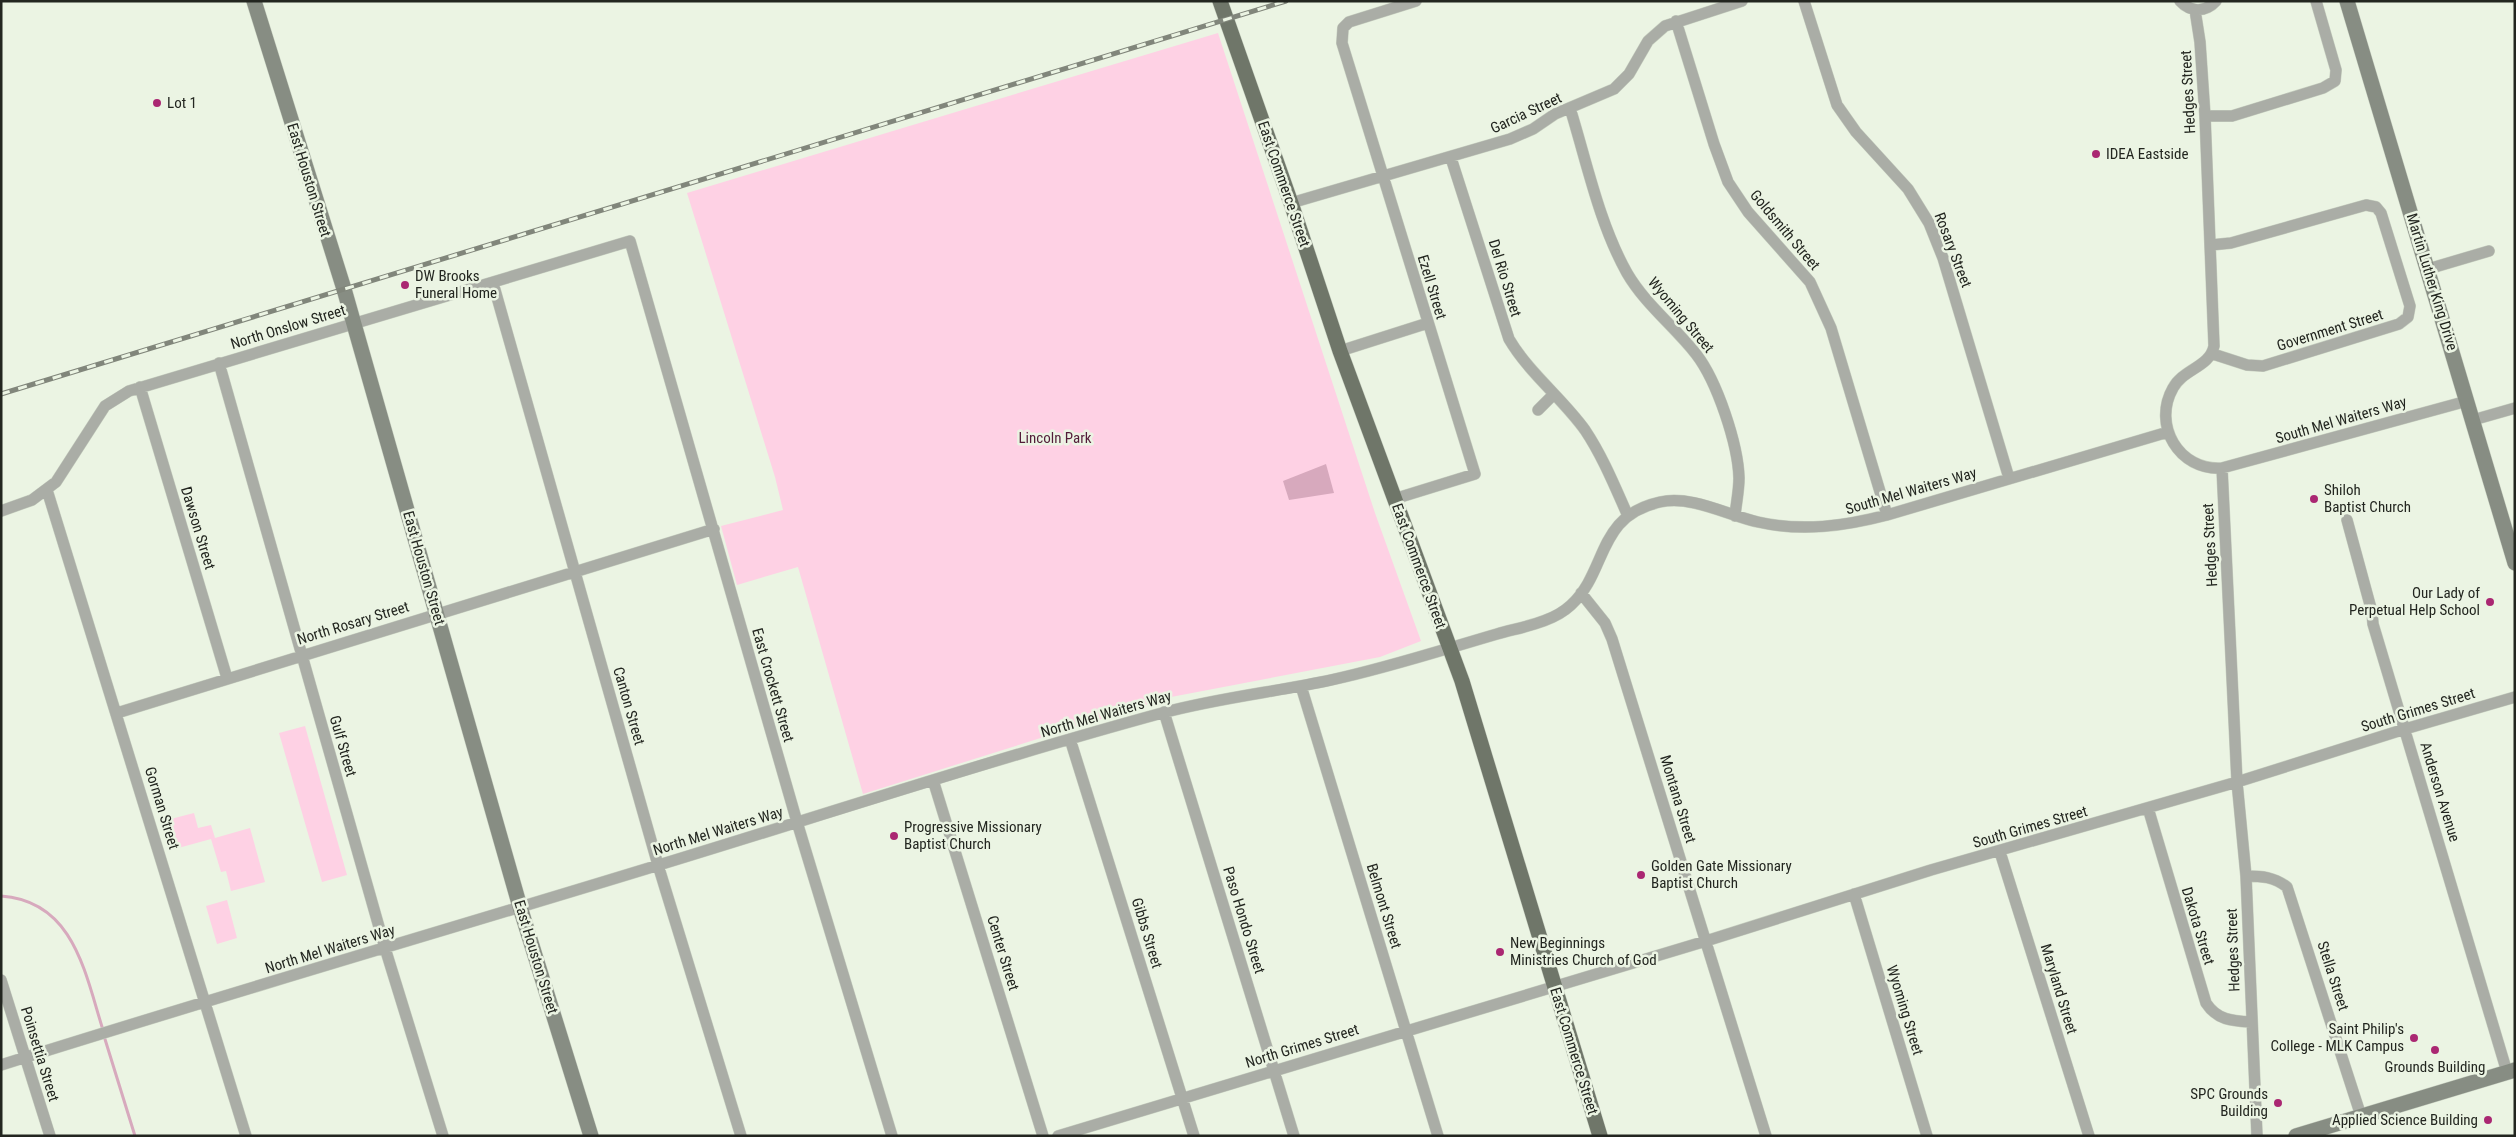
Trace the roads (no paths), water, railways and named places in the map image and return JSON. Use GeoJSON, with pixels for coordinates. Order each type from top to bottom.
{"type":"FeatureCollection","features":[{"type":"Feature","properties":{"kind":"main road","name":"East Houston Street"},"geometry":{"type":"LineString","coordinates":[[254,1],[354,323],[520,907],[590,1136]]}},
{"type":"Feature","properties":{"kind":"main road","name":"East Commerce Street"},"geometry":{"type":"LineString","coordinates":[[1220,1],[1291,203],[1340,351],[1462,681],[1600,1136]]}},
{"type":"Feature","properties":{"kind":"main road","name":"Martin Luther King Drive"},"geometry":{"type":"LineString","coordinates":[[2347,1],[2515,563]]}},
{"type":"Feature","properties":{"kind":"main road"},"geometry":{"type":"LineString","coordinates":[[2296,1136],[2511,1071]]}},
{"type":"Feature","properties":{"kind":"street","name":"Ezell Street"},"geometry":{"type":"LineString","coordinates":[[1394,499],[1475,474],[1342,42],[1343,28],[1350,22],[1416,1]]}},
{"type":"Feature","properties":{"kind":"street","name":"Garcia Street"},"geometry":{"type":"LineString","coordinates":[[1291,203],[1382,175],[1451,158],[1510,139],[1570,108],[1614,89],[1629,74],[1648,41],[1656,32],[1676,21],[1742,1]]}},
{"type":"Feature","properties":{"kind":"street","name":"Rosary Street"},"geometry":{"type":"LineString","coordinates":[[1804,1],[1837,105],[1856,132],[1908,189],[1929,222],[1943,258],[2009,478]]}},
{"type":"Feature","properties":{"kind":"street"},"geometry":{"type":"LineString","coordinates":[[2180,1],[2195,10],[2206,9],[2216,1]]}},
{"type":"Feature","properties":{"kind":"street"},"geometry":{"type":"LineString","coordinates":[[2205,116],[2232,116],[2323,88],[2334,81],[2336,70],[2316,1]]}},
{"type":"Feature","properties":{"kind":"street","name":"Hedges Street"},"geometry":{"type":"LineString","coordinates":[[2195,10],[2200,42],[2205,116],[2211,245],[2212,354]]}},
{"type":"Feature","properties":{"kind":"street","name":"Goldsmith Street"},"geometry":{"type":"LineString","coordinates":[[1676,21],[1714,144],[1728,182],[1748,212],[1800,268],[1822,303],[1832,328],[1887,515]]}},
{"type":"Feature","properties":{"kind":"street","name":"Wyoming Street"},"geometry":{"type":"LineString","coordinates":[[1570,108],[1606,228],[1628,274],[1646,300],[1695,353],[1708,373],[1719,396],[1738,463],[1739,480],[1735,516]]}},
{"type":"Feature","properties":{"kind":"street","name":"Del Rio Street"},"geometry":{"type":"LineString","coordinates":[[1451,158],[1509,339],[1522,359],[1585,430],[1601,456],[1628,516]]}},
{"type":"Feature","properties":{"kind":"street","name":"Government Street"},"geometry":{"type":"LineString","coordinates":[[2211,245],[2231,243],[2366,205],[2376,207],[2381,213],[2410,306],[2408,317],[2399,324],[2263,366],[2247,365],[2212,354]]}},
{"type":"Feature","properties":{"kind":"street","name":"North Onslow Street"},"geometry":{"type":"LineString","coordinates":[[1,511],[32,500],[47,490],[59,478],[105,406],[114,398],[140,387],[630,241]]}},
{"type":"Feature","properties":{"kind":"street","name":"East Crockett Street"},"geometry":{"type":"LineString","coordinates":[[630,241],[714,529],[796,822],[892,1136]]}},
{"type":"Feature","properties":{"kind":"street"},"geometry":{"type":"LineString","coordinates":[[2428,269],[2489,251]]}},
{"type":"Feature","properties":{"kind":"street","name":"Canton Street"},"geometry":{"type":"LineString","coordinates":[[493,283],[658,865],[742,1136]]}},
{"type":"Feature","properties":{"kind":"street"},"geometry":{"type":"LineString","coordinates":[[1340,351],[1428,323]]}},
{"type":"Feature","properties":{"kind":"street"},"geometry":{"type":"LineString","coordinates":[[2212,354],[2205,362],[2192,368],[2179,379],[2165,408],[2168,432],[2174,445],[2190,460],[2200,466],[2222,468]]}},
{"type":"Feature","properties":{"kind":"street","name":"Gulf Street"},"geometry":{"type":"LineString","coordinates":[[219,363],[385,948],[443,1136]]}},
{"type":"Feature","properties":{"kind":"street","name":"Dawson Street"},"geometry":{"type":"LineString","coordinates":[[140,387],[227,678]]}},
{"type":"Feature","properties":{"kind":"street"},"geometry":{"type":"LineString","coordinates":[[1538,410],[1554,394]]}},
{"type":"Feature","properties":{"kind":"street","name":"South Mel Waiters Way"},"geometry":{"type":"LineString","coordinates":[[2222,468],[2467,401]]}},
{"type":"Feature","properties":{"kind":"street"},"geometry":{"type":"LineString","coordinates":[[2473,420],[2515,408]]}},
{"type":"Feature","properties":{"kind":"street","name":"South Mel Waiters Way"},"geometry":{"type":"LineString","coordinates":[[1449,648],[1552,617],[1565,610],[1582,594],[1606,542],[1628,516],[1655,503],[1681,500],[1764,524],[1819,528],[1862,522],[2168,432]]}},
{"type":"Feature","properties":{"kind":"street","name":"Hedges Street"},"geometry":{"type":"LineString","coordinates":[[2222,468],[2237,782],[2246,876],[2257,1136]]}},
{"type":"Feature","properties":{"kind":"street","name":"Gorman Street"},"geometry":{"type":"LineString","coordinates":[[47,490],[246,1136]]}},
{"type":"Feature","properties":{"kind":"street","name":"Anderson Avenue"},"geometry":{"type":"LineString","coordinates":[[2347,520],[2372,612],[2373,624],[2511,1071]]}},
{"type":"Feature","properties":{"kind":"street","name":"North Rosary Street"},"geometry":{"type":"LineString","coordinates":[[117,713],[301,654],[714,529]]}},
{"type":"Feature","properties":{"kind":"street","name":"Montana Street"},"geometry":{"type":"LineString","coordinates":[[1582,594],[1605,623],[1612,639],[1766,1136]]}},
{"type":"Feature","properties":{"kind":"street","name":"North Mel Waiters Way"},"geometry":{"type":"LineString","coordinates":[[1,1065],[933,780],[1164,712],[1358,674],[1449,648]]}},
{"type":"Feature","properties":{"kind":"street","name":"Belmont Street"},"geometry":{"type":"LineString","coordinates":[[1302,686],[1438,1136]]}},
{"type":"Feature","properties":{"kind":"street","name":"South Grimes Street"},"geometry":{"type":"LineString","coordinates":[[1554,987],[1854,894],[2237,782],[2405,729],[2515,697]]}},
{"type":"Feature","properties":{"kind":"street","name":"Paso Hondo Street"},"geometry":{"type":"LineString","coordinates":[[1164,712],[1294,1136]]}},
{"type":"Feature","properties":{"kind":"street","name":"Gibbs Street"},"geometry":{"type":"LineString","coordinates":[[1070,740],[1194,1136]]}},
{"type":"Feature","properties":{"kind":"street","name":"Center Street"},"geometry":{"type":"LineString","coordinates":[[933,780],[1043,1136]]}},
{"type":"Feature","properties":{"kind":"street","name":"Dakota Street"},"geometry":{"type":"LineString","coordinates":[[2148,808],[2206,1003],[2211,1010],[2223,1019],[2251,1022]]}},
{"type":"Feature","properties":{"kind":"street","name":"Maryland Street"},"geometry":{"type":"LineString","coordinates":[[2000,852],[2089,1136]]}},
{"type":"Feature","properties":{"kind":"street","name":"Stella Street"},"geometry":{"type":"LineString","coordinates":[[2246,876],[2264,876],[2278,880],[2287,887],[2361,1116]]}},
{"type":"Feature","properties":{"kind":"street","name":"Wyoming Street"},"geometry":{"type":"LineString","coordinates":[[1854,894],[1927,1136]]}},
{"type":"Feature","properties":{"kind":"street","name":"Poinsettia Street"},"geometry":{"type":"LineString","coordinates":[[1,980],[50,1136]]}},
{"type":"Feature","properties":{"kind":"street","name":"North Grimes Street"},"geometry":{"type":"LineString","coordinates":[[1058,1136],[1554,987]]}},
{"type":"Feature","properties":{"kind":"waterway"},"geometry":{"type":"LineString","coordinates":[[1,896],[26,901],[45,911],[61,926],[73,944],[82,964],[103,1030]]}},
{"type":"Feature","properties":{"kind":"waterway"},"geometry":{"type":"LineString","coordinates":[[104,1036],[135,1136]]}},
{"type":"Feature","properties":{"kind":"railway"},"geometry":{"type":"LineString","coordinates":[[1,394],[1286,1]]}},
{"type":"Feature","properties":{"kind":"place","name":"Lot 1"},"geometry":{"type":"Point","coordinates":[157,103]}},
{"type":"Feature","properties":{"kind":"place","name":"IDEA Eastside"},"geometry":{"type":"Point","coordinates":[2096,154]}},
{"type":"Feature","properties":{"kind":"place","name":"DW Brooks Funeral Home"},"geometry":{"type":"Point","coordinates":[405,285]}},
{"type":"Feature","properties":{"kind":"place","name":"Shiloh Baptist Church"},"geometry":{"type":"Point","coordinates":[2314,499]}},
{"type":"Feature","properties":{"kind":"place","name":"Our Lady of Perpetual Help School"},"geometry":{"type":"Point","coordinates":[2490,602]}},
{"type":"Feature","properties":{"kind":"place","name":"Progressive Missionary Baptist Church"},"geometry":{"type":"Point","coordinates":[894,836]}},
{"type":"Feature","properties":{"kind":"place","name":"Golden Gate Missionary Baptist Church"},"geometry":{"type":"Point","coordinates":[1641,875]}},
{"type":"Feature","properties":{"kind":"place","name":"New Beginnings Ministries Church of God"},"geometry":{"type":"Point","coordinates":[1500,952]}},
{"type":"Feature","properties":{"kind":"place","name":"Saint Philip's College - MLK Campus"},"geometry":{"type":"Point","coordinates":[2414,1038]}},
{"type":"Feature","properties":{"kind":"place","name":"Grounds Building"},"geometry":{"type":"Point","coordinates":[2435,1050]}},
{"type":"Feature","properties":{"kind":"place","name":"SPC Grounds Building"},"geometry":{"type":"Point","coordinates":[2278,1103]}},
{"type":"Feature","properties":{"kind":"place","name":"Applied Science Building"},"geometry":{"type":"Point","coordinates":[2488,1120]}},
{"type":"Feature","properties":{"kind":"park label","name":"Lincoln Park"},"geometry":{"type":"Point","coordinates":[1055,438]}}]}
